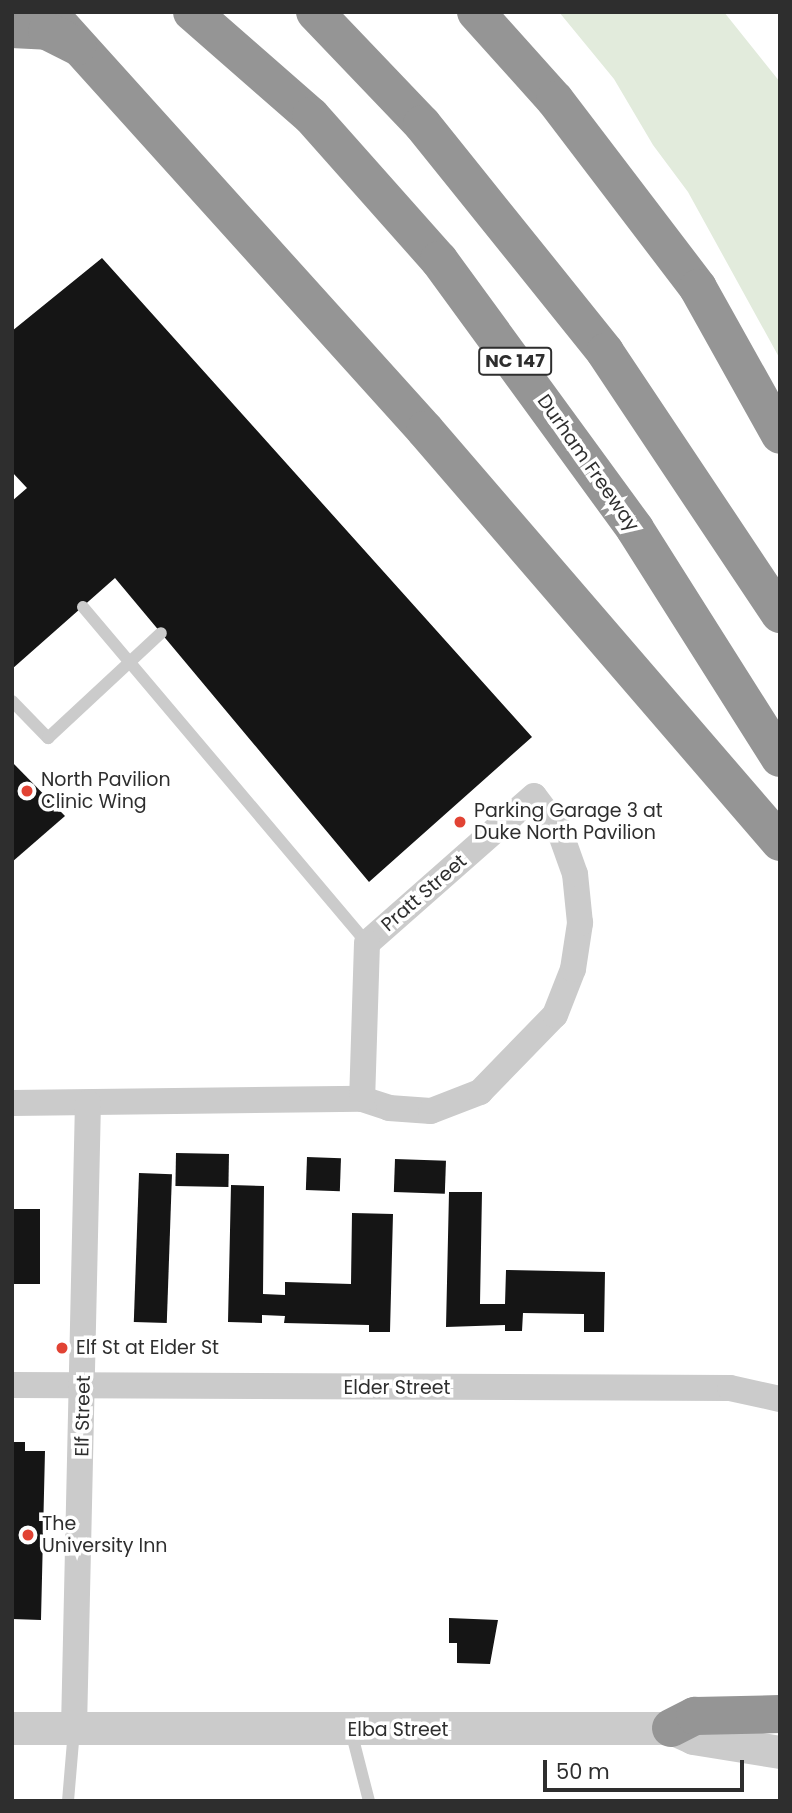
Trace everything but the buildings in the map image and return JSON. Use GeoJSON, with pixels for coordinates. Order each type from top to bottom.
{"type":"FeatureCollection","features":[{"type":"Feature","properties":{"kind":"highway"},"geometry":{"type":"LineString","coordinates":[[48,12],[407,410],[780,842]]}},
{"type":"Feature","properties":{"kind":"highway","name":"Durham Freeway"},"geometry":{"type":"LineString","coordinates":[[191,12],[311,116],[439,260],[635,529],[780,758]]}},
{"type":"Feature","properties":{"kind":"highway"},"geometry":{"type":"LineString","coordinates":[[315,12],[383,79],[558,290],[674,450],[780,614]]}},
{"type":"Feature","properties":{"kind":"highway"},"geometry":{"type":"LineString","coordinates":[[476,12],[555,100],[675,257],[729,340],[780,435]]}},
{"type":"Feature","properties":{"kind":"highway"},"geometry":{"type":"LineString","coordinates":[[12,29],[47,31],[81,48]]}},
{"type":"Feature","properties":{"kind":"highway"},"geometry":{"type":"LineString","coordinates":[[671,1728],[695,1716],[780,1714]]}},
{"type":"Feature","properties":{"kind":"street","name":"Pratt Street"},"geometry":{"type":"LineString","coordinates":[[12,1103],[362,1099],[389,1108],[431,1111],[456,1104],[480,1092],[555,1015],[573,969],[580,923],[575,874],[559,829],[534,796],[367,943],[362,1099]]}},
{"type":"Feature","properties":{"kind":"street","name":"Elf Street"},"geometry":{"type":"LineString","coordinates":[[74,1728],[84,1387],[88,1103]]}},
{"type":"Feature","properties":{"kind":"street","name":"Elder Street"},"geometry":{"type":"LineString","coordinates":[[12,1385],[730,1388],[780,1399]]}},
{"type":"Feature","properties":{"kind":"street","name":"Elba Street"},"geometry":{"type":"LineString","coordinates":[[12,1728],[351,1731],[671,1728],[693,1738],[780,1752]]}},
{"type":"Feature","properties":{"kind":"lane"},"geometry":{"type":"LineString","coordinates":[[83,607],[367,943]]}},
{"type":"Feature","properties":{"kind":"lane"},"geometry":{"type":"LineString","coordinates":[[12,701],[48,738],[161,633]]}},
{"type":"Feature","properties":{"kind":"lane"},"geometry":{"type":"LineString","coordinates":[[68,1801],[74,1728]]}},
{"type":"Feature","properties":{"kind":"lane"},"geometry":{"type":"LineString","coordinates":[[351,1731],[369,1801]]}},
{"type":"Feature","properties":{"kind":"green space"},"geometry":{"type":"Polygon","coordinates":[[[559,12],[724,12],[780,82],[780,359],[688,192],[653,145],[614,79],[559,12]]]}},
{"type":"Feature","properties":{"kind":"place","name":"North Pavilion Clinic Wing"},"geometry":{"type":"Point","coordinates":[27,791]}},
{"type":"Feature","properties":{"kind":"place","name":"Parking Garage 3 at Duke North Pavilion"},"geometry":{"type":"Point","coordinates":[460,822]}},
{"type":"Feature","properties":{"kind":"place","name":"Elf St at Elder St"},"geometry":{"type":"Point","coordinates":[62,1348]}},
{"type":"Feature","properties":{"kind":"place","name":"The University Inn"},"geometry":{"type":"Point","coordinates":[28,1535]}}]}
